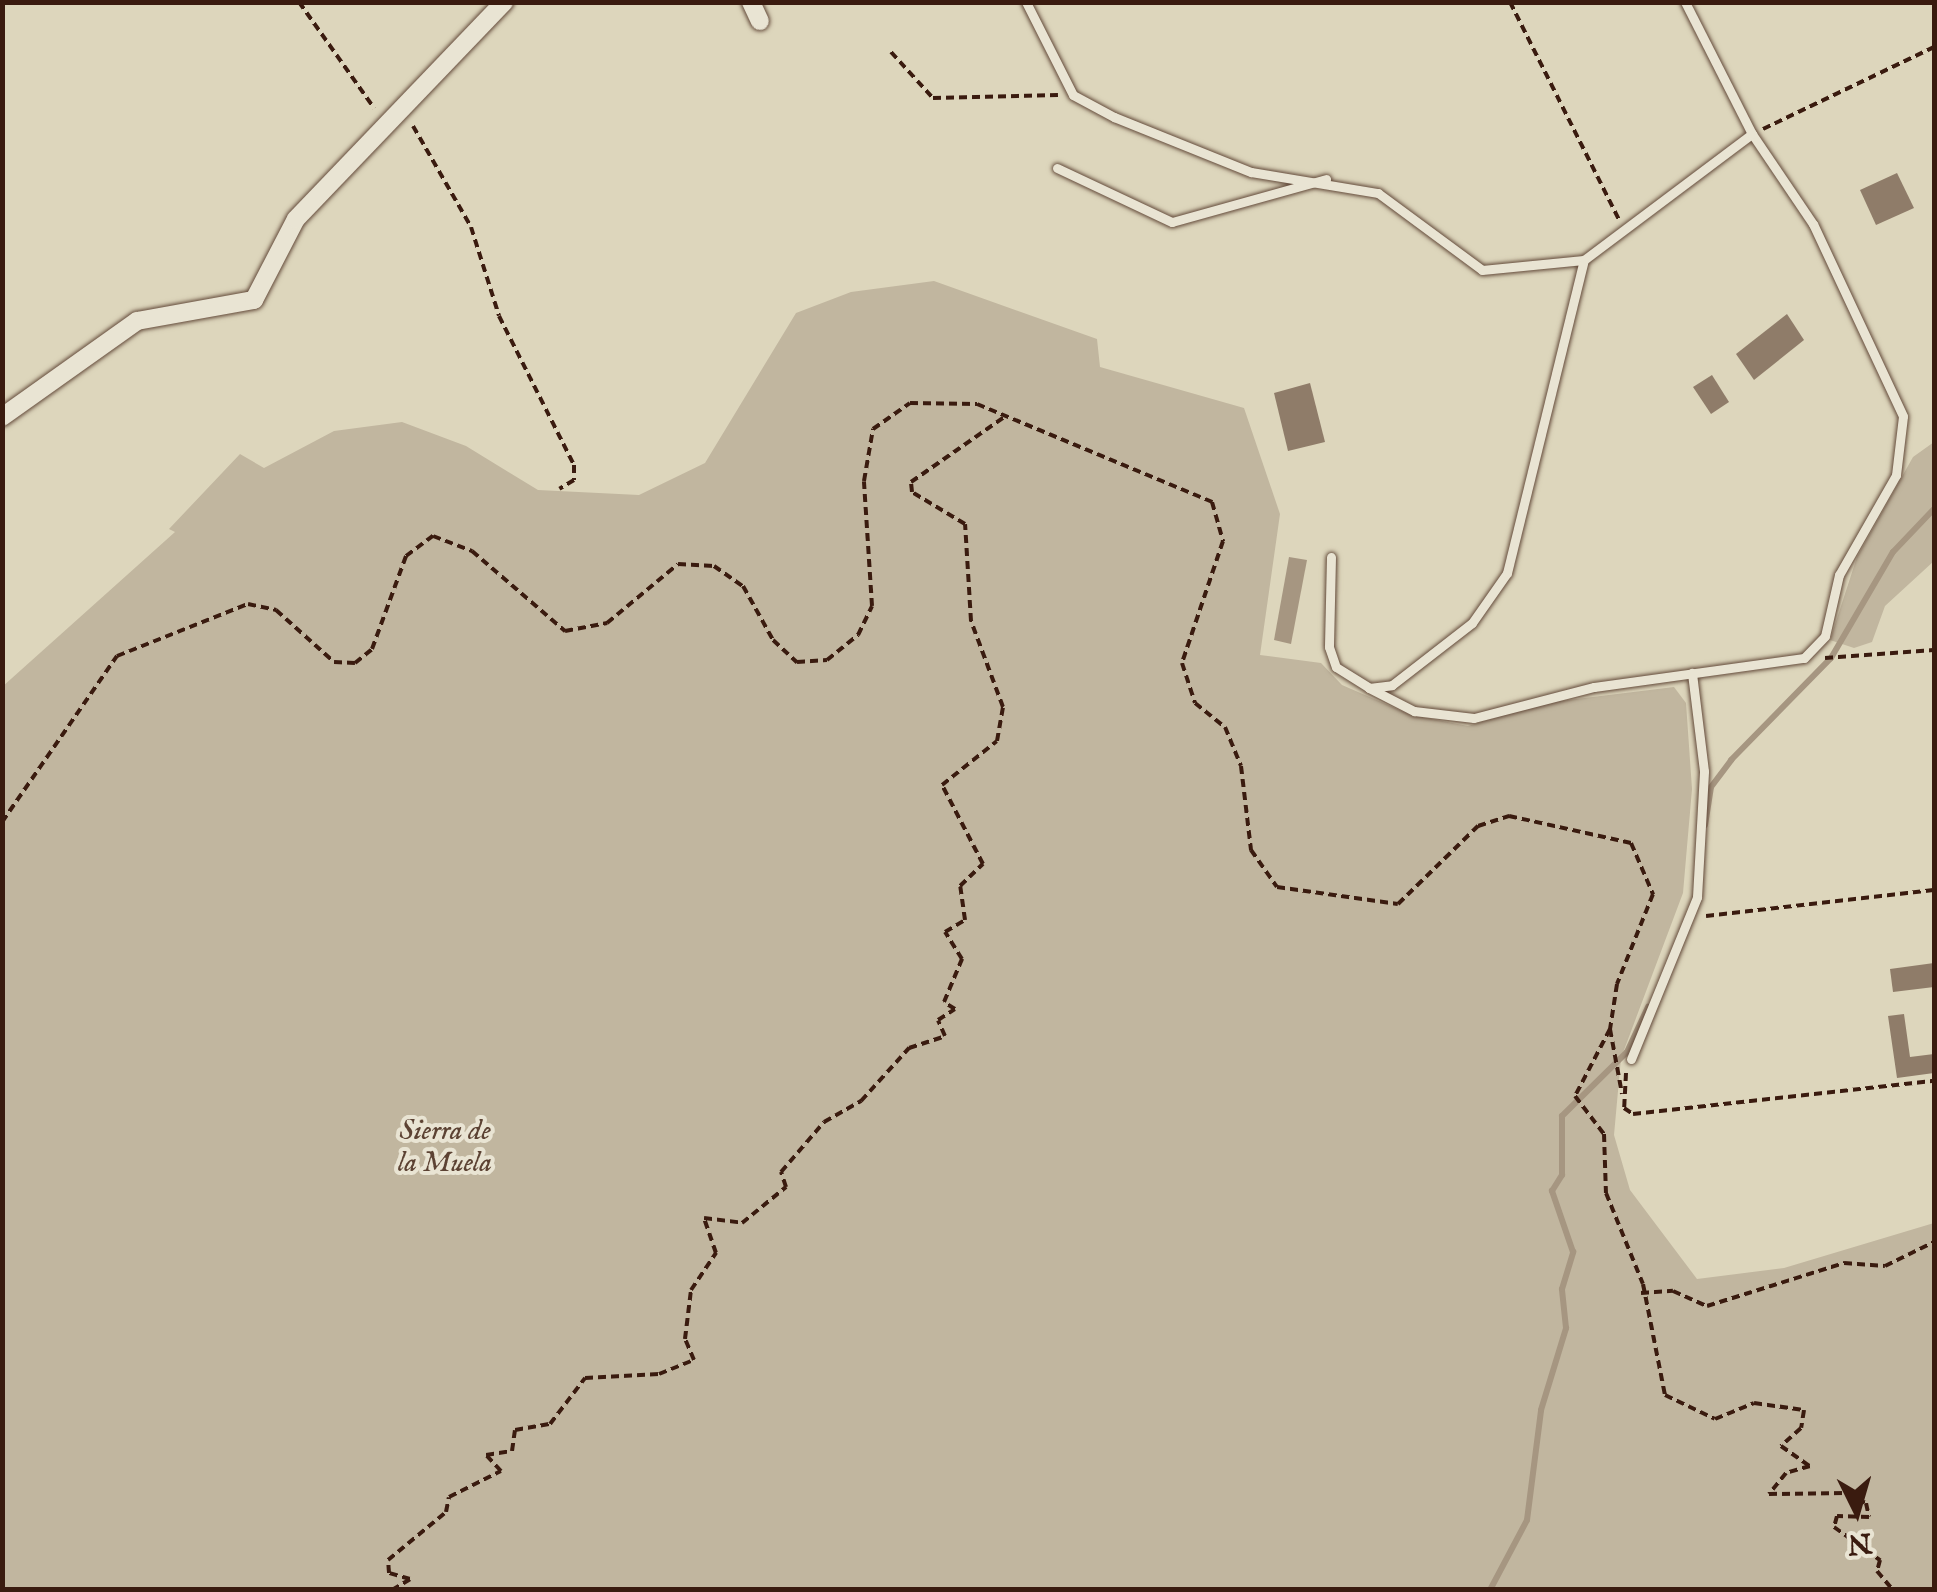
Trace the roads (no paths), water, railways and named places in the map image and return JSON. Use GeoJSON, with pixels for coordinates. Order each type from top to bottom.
{"type":"FeatureCollection","features":[{"type":"Feature","properties":{"kind":"street"},"geometry":{"type":"LineString","coordinates":[[2,417],[136,320],[254,300],[296,218],[504,2]]}},
{"type":"Feature","properties":{"kind":"street"},"geometry":{"type":"LineString","coordinates":[[751,2],[760,21]]}},
{"type":"Feature","properties":{"kind":"lane"},"geometry":{"type":"LineString","coordinates":[[1026,2],[1073,95],[1251,172],[1326,178],[1409,208],[1482,270],[1584,260]]}},
{"type":"Feature","properties":{"kind":"lane"},"geometry":{"type":"LineString","coordinates":[[1330,558],[1329,647],[1336,667],[1414,711],[1474,718],[1692,674],[1804,658],[1825,636],[1840,575],[1896,475],[1903,416],[1813,224],[1752,134],[1685,2]]}},
{"type":"Feature","properties":{"kind":"lane"},"geometry":{"type":"LineString","coordinates":[[1370,688],[1392,685],[1448,646],[1507,573],[1584,260],[1621,224],[1752,134]]}},
{"type":"Feature","properties":{"kind":"lane"},"geometry":{"type":"LineString","coordinates":[[1057,168],[1172,222],[1326,178]]}},
{"type":"Feature","properties":{"kind":"lane"},"geometry":{"type":"LineString","coordinates":[[1631,1059],[1692,920],[1704,849],[1692,674]]}},
{"type":"Feature","properties":{"kind":"waterway"},"geometry":{"type":"LineString","coordinates":[[1705,825],[1711,787],[1731,760],[1831,658],[1893,552],[1934,509]]}},
{"type":"Feature","properties":{"kind":"waterway"},"geometry":{"type":"LineString","coordinates":[[1490,1590],[1527,1520],[1541,1410],[1566,1328],[1562,1289],[1573,1252],[1552,1191],[1562,1175],[1562,1116],[1627,1052],[1648,1007]]}},
{"type":"Feature","properties":{"kind":"park label","name":"Sierra de la Muela"},"geometry":{"type":"Point","coordinates":[445,1148]}}]}
